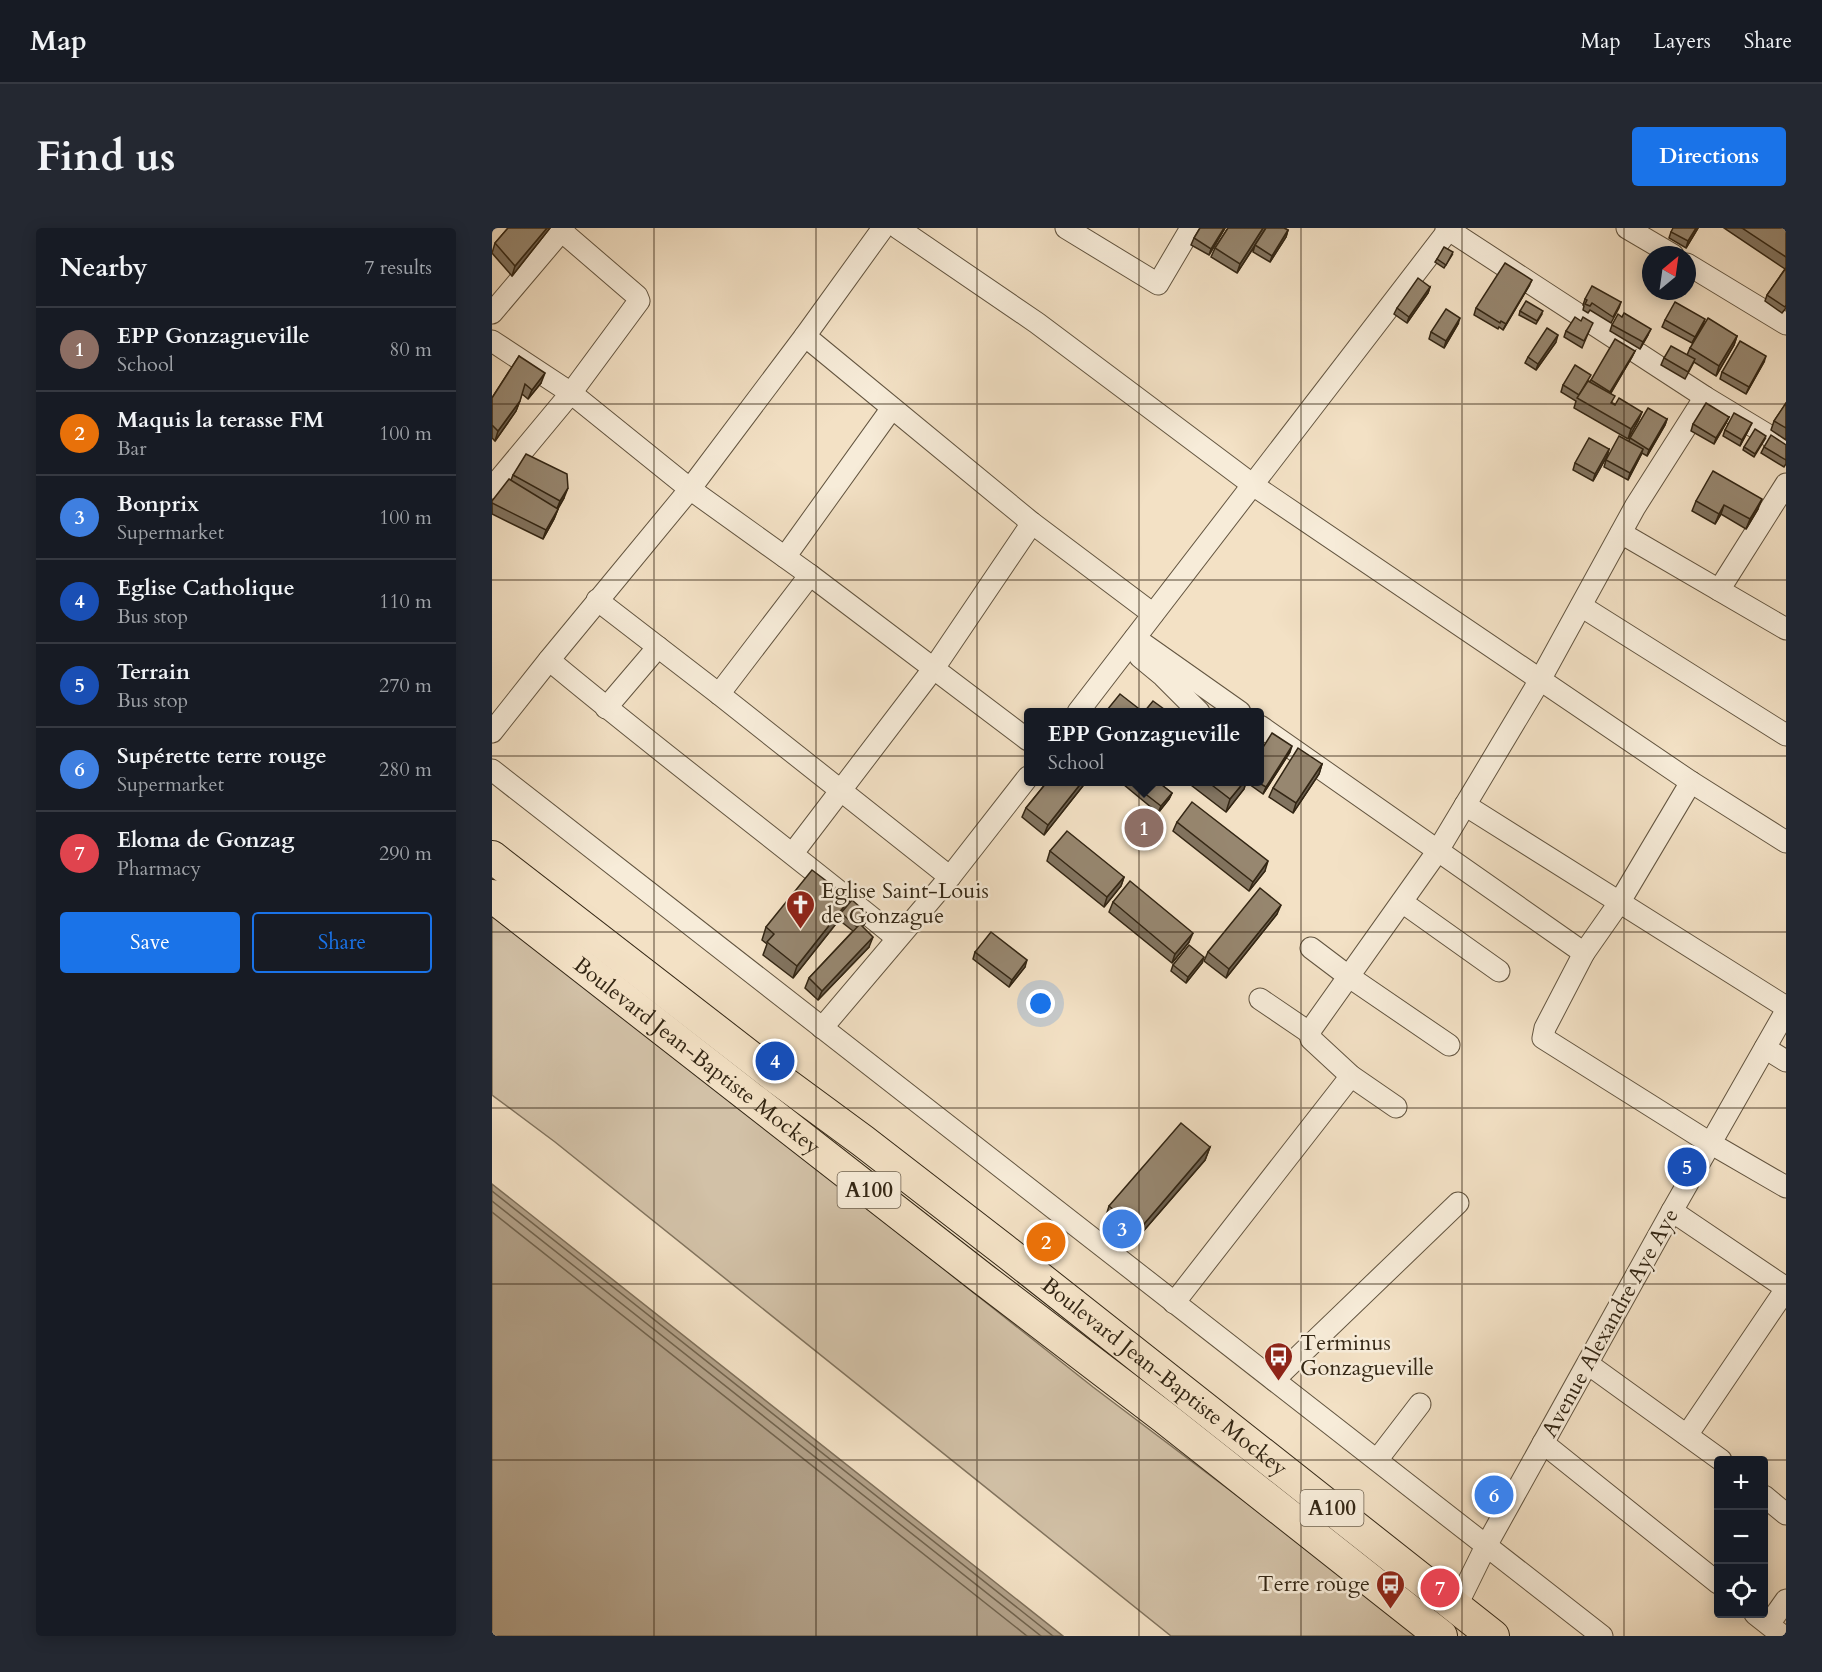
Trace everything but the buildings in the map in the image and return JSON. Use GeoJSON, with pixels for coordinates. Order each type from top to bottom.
{"type":"FeatureCollection","features":[{"type":"Feature","properties":{"kind":"highway","name":"Boulevard Jean-Baptiste Mockey"},"geometry":{"type":"LineString","coordinates":[[492,857],[748,1056],[863,1141],[1493,1636]]}},
{"type":"Feature","properties":{"kind":"highway","name":"Boulevard Jean-Baptiste Mockey"},"geometry":{"type":"LineString","coordinates":[[492,896],[1165,1418],[1441,1636]]}},
{"type":"Feature","properties":{"kind":"street"},"geometry":{"type":"LineString","coordinates":[[492,732],[597,600],[690,489],[883,228]]}},
{"type":"Feature","properties":{"kind":"street"},"geometry":{"type":"LineString","coordinates":[[898,228],[1038,323],[1253,485],[1691,782],[1786,842]]}},
{"type":"Feature","properties":{"kind":"street"},"geometry":{"type":"LineString","coordinates":[[1080,231],[1158,284],[1191,228]]}},
{"type":"Feature","properties":{"kind":"street"},"geometry":{"type":"LineString","coordinates":[[1627,228],[1658,246]]}},
{"type":"Feature","properties":{"kind":"street"},"geometry":{"type":"LineString","coordinates":[[492,313],[561,229],[637,296],[639,302],[571,393],[492,488]]}},
{"type":"Feature","properties":{"kind":"street"},"geometry":{"type":"LineString","coordinates":[[1081,708],[1448,229],[1705,397],[1786,446]]}},
{"type":"Feature","properties":{"kind":"street"},"geometry":{"type":"LineString","coordinates":[[1696,269],[1786,324]]}},
{"type":"Feature","properties":{"kind":"street"},"geometry":{"type":"LineString","coordinates":[[805,336],[1032,522],[1154,614]]}},
{"type":"Feature","properties":{"kind":"street"},"geometry":{"type":"LineString","coordinates":[[492,341],[571,393],[690,489],[810,575],[1024,736]]}},
{"type":"Feature","properties":{"kind":"street"},"geometry":{"type":"LineString","coordinates":[[1396,1107],[1351,1076],[1311,1039],[1310,1033],[1437,852],[1540,680],[1635,507],[1705,397]]}},
{"type":"Feature","properties":{"kind":"street"},"geometry":{"type":"LineString","coordinates":[[785,557],[892,408]]}},
{"type":"Feature","properties":{"kind":"street"},"geometry":{"type":"LineString","coordinates":[[1719,590],[1786,484]]}},
{"type":"Feature","properties":{"kind":"street"},"geometry":{"type":"LineString","coordinates":[[793,853],[934,668],[1032,522]]}},
{"type":"Feature","properties":{"kind":"street"},"geometry":{"type":"LineString","coordinates":[[1621,533],[1786,629]]}},
{"type":"Feature","properties":{"kind":"street"},"geometry":{"type":"LineString","coordinates":[[719,694],[810,575]]}},
{"type":"Feature","properties":{"kind":"street"},"geometry":{"type":"LineString","coordinates":[[597,600],[950,877]]}},
{"type":"Feature","properties":{"kind":"street"},"geometry":{"type":"LineString","coordinates":[[1581,606],[1786,735]]}},
{"type":"Feature","properties":{"kind":"street"},"geometry":{"type":"LineString","coordinates":[[1131,643],[1195,708]]}},
{"type":"Feature","properties":{"kind":"street"},"geometry":{"type":"LineString","coordinates":[[1131,643],[1234,708]]}},
{"type":"Feature","properties":{"kind":"street"},"geometry":{"type":"LineString","coordinates":[[606,708],[658,647]]}},
{"type":"Feature","properties":{"kind":"street"},"geometry":{"type":"LineString","coordinates":[[549,660],[606,708],[793,853],[897,938]]}},
{"type":"Feature","properties":{"kind":"street"},"geometry":{"type":"LineString","coordinates":[[1264,729],[1584,953]]}},
{"type":"Feature","properties":{"kind":"street"},"geometry":{"type":"LineString","coordinates":[[492,771],[1602,1636]]}},
{"type":"Feature","properties":{"kind":"street"},"geometry":{"type":"LineString","coordinates":[[1691,782],[1619,903],[1584,953],[1545,1028],[1543,1038],[1710,1143],[1786,1187]]}},
{"type":"Feature","properties":{"kind":"street"},"geometry":{"type":"LineString","coordinates":[[822,1028],[950,877],[1024,783]]}},
{"type":"Feature","properties":{"kind":"street"},"geometry":{"type":"LineString","coordinates":[[1466,805],[1786,1009]]}},
{"type":"Feature","properties":{"kind":"street"},"geometry":{"type":"LineString","coordinates":[[1402,902],[1499,970]]}},
{"type":"Feature","properties":{"kind":"street"},"geometry":{"type":"LineString","coordinates":[[1311,948],[1449,1045]]}},
{"type":"Feature","properties":{"kind":"street"},"geometry":{"type":"LineString","coordinates":[[1260,999],[1310,1033]]}},
{"type":"Feature","properties":{"kind":"street","name":"Avenue Alexandre Aye Aye"},"geometry":{"type":"LineString","coordinates":[[1456,1607],[1486,1546],[1786,1009]]}},
{"type":"Feature","properties":{"kind":"street"},"geometry":{"type":"LineString","coordinates":[[1765,1048],[1786,1061]]}},
{"type":"Feature","properties":{"kind":"street"},"geometry":{"type":"LineString","coordinates":[[1174,1303],[1351,1076]]}},
{"type":"Feature","properties":{"kind":"street"},"geometry":{"type":"LineString","coordinates":[[1274,1380],[1458,1203]]}},
{"type":"Feature","properties":{"kind":"street"},"geometry":{"type":"LineString","coordinates":[[1672,1211],[1786,1288],[1687,1435]]}},
{"type":"Feature","properties":{"kind":"street"},"geometry":{"type":"LineString","coordinates":[[1588,1365],[1714,1456]]}},
{"type":"Feature","properties":{"kind":"street"},"geometry":{"type":"LineString","coordinates":[[1377,1460],[1420,1404]]}},
{"type":"Feature","properties":{"kind":"street"},"geometry":{"type":"LineString","coordinates":[[1543,1443],[1714,1579]]}},
{"type":"Feature","properties":{"kind":"street"},"geometry":{"type":"LineString","coordinates":[[1768,1499],[1786,1514]]}},
{"type":"Feature","properties":{"kind":"street"},"geometry":{"type":"LineString","coordinates":[[1769,1625],[1786,1600]]}},
{"type":"Feature","properties":{"kind":"shaded area"},"geometry":{"type":"Polygon","coordinates":[[[492,916],[744,1111],[1093,1387],[1423,1636],[1171,1636],[555,1142],[492,1095],[492,916]]]}},
{"type":"Feature","properties":{"kind":"water"},"geometry":{"type":"Polygon","coordinates":[[[492,1184],[1063,1636],[492,1636],[492,1184]]]}},
{"type":"Feature","properties":{"kind":"place","name":"EPP Gonzagueville"},"geometry":{"type":"Point","coordinates":[1144,828]}},
{"type":"Feature","properties":{"kind":"place","name":"Eglise Saint-Louis de Gonzague"},"geometry":{"type":"Point","coordinates":[800,930]}},
{"type":"Feature","properties":{"kind":"place","name":"Eglise Catholique"},"geometry":{"type":"Point","coordinates":[775,1061]}},
{"type":"Feature","properties":{"kind":"place","name":"Terrain"},"geometry":{"type":"Point","coordinates":[1687,1167]}},
{"type":"Feature","properties":{"kind":"place","name":"Bonprix"},"geometry":{"type":"Point","coordinates":[1122,1229]}},
{"type":"Feature","properties":{"kind":"place","name":"Maquis la terasse FM"},"geometry":{"type":"Point","coordinates":[1046,1242]}},
{"type":"Feature","properties":{"kind":"place","name":"Terminus Gonzagueville"},"geometry":{"type":"Point","coordinates":[1279,1382]}},
{"type":"Feature","properties":{"kind":"place","name":"Supérette terre rouge"},"geometry":{"type":"Point","coordinates":[1494,1495]}},
{"type":"Feature","properties":{"kind":"place","name":"Eloma de Gonzag"},"geometry":{"type":"Point","coordinates":[1440,1588]}},
{"type":"Feature","properties":{"kind":"place","name":"Terre rouge"},"geometry":{"type":"Point","coordinates":[1391,1610]}}]}
